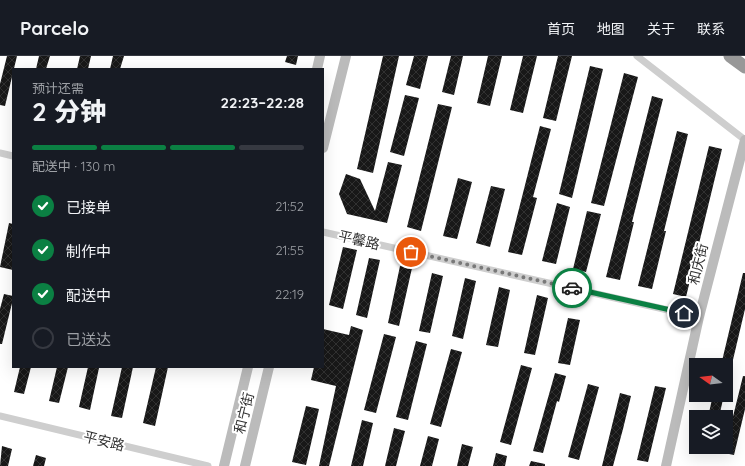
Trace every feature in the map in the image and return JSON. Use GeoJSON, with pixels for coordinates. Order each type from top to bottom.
{"type":"FeatureCollection","features":[{"type":"Feature","properties":{"kind":"highway"},"geometry":{"type":"LineString","coordinates":[[730,56],[745,67]]}},
{"type":"Feature","properties":{"kind":"street"},"geometry":{"type":"LineString","coordinates":[[317,68],[320,56]]}},
{"type":"Feature","properties":{"kind":"street"},"geometry":{"type":"LineString","coordinates":[[324,144],[346,56]]}},
{"type":"Feature","properties":{"kind":"street"},"geometry":{"type":"LineString","coordinates":[[637,56],[745,140]]}},
{"type":"Feature","properties":{"kind":"street","name":"和庆街"},"geometry":{"type":"LineString","coordinates":[[666,466],[699,317],[745,140]]}},
{"type":"Feature","properties":{"kind":"street"},"geometry":{"type":"LineString","coordinates":[[0,153],[12,156]]}},
{"type":"Feature","properties":{"kind":"street","name":"平馨路"},"geometry":{"type":"LineString","coordinates":[[324,232],[699,317]]}},
{"type":"Feature","properties":{"kind":"street","name":"和宁街"},"geometry":{"type":"LineString","coordinates":[[224,466],[248,368]]}},
{"type":"Feature","properties":{"kind":"street","name":"和宁街"},"geometry":{"type":"LineString","coordinates":[[245,466],[269,368]]}},
{"type":"Feature","properties":{"kind":"street","name":"平安路"},"geometry":{"type":"LineString","coordinates":[[0,416],[208,466]]}},
{"type":"Feature","properties":{"kind":"building"},"geometry":{"type":"Polygon","coordinates":[[[7,56],[17,56],[14,68],[12,68],[12,77],[5,106],[0,105],[0,84],[7,56]]]}},
{"type":"Feature","properties":{"kind":"building"},"geometry":{"type":"Polygon","coordinates":[[[39,56],[50,56],[46,68],[36,68],[39,56]]]}},
{"type":"Feature","properties":{"kind":"building"},"geometry":{"type":"Polygon","coordinates":[[[80,56],[91,56],[88,68],[77,68],[80,56]]]}},
{"type":"Feature","properties":{"kind":"building"},"geometry":{"type":"Polygon","coordinates":[[[113,56],[124,56],[120,68],[110,68],[113,56]]]}},
{"type":"Feature","properties":{"kind":"building"},"geometry":{"type":"Polygon","coordinates":[[[287,56],[298,56],[296,65],[285,62],[287,56]]]}},
{"type":"Feature","properties":{"kind":"building"},"geometry":{"type":"Polygon","coordinates":[[[383,56],[399,56],[373,173],[357,169],[383,56]]]}},
{"type":"Feature","properties":{"kind":"building"},"geometry":{"type":"Polygon","coordinates":[[[414,56],[428,56],[420,89],[406,85],[414,56]]]}},
{"type":"Feature","properties":{"kind":"building"},"geometry":{"type":"Polygon","coordinates":[[[451,56],[463,56],[454,95],[442,92],[451,56]]]}},
{"type":"Feature","properties":{"kind":"building"},"geometry":{"type":"Polygon","coordinates":[[[488,56],[502,56],[490,106],[477,103],[488,56]]]}},
{"type":"Feature","properties":{"kind":"building"},"geometry":{"type":"Polygon","coordinates":[[[523,56],[537,56],[523,113],[510,110],[523,56]]]}},
{"type":"Feature","properties":{"kind":"building"},"geometry":{"type":"Polygon","coordinates":[[[558,56],[572,56],[556,121],[543,118],[558,56]]]}},
{"type":"Feature","properties":{"kind":"building"},"geometry":{"type":"Polygon","coordinates":[[[590,66],[603,69],[572,198],[559,194],[590,66]]]}},
{"type":"Feature","properties":{"kind":"building"},"geometry":{"type":"Polygon","coordinates":[[[624,73],[638,77],[604,206],[591,203],[624,73]]]}},
{"type":"Feature","properties":{"kind":"building"},"geometry":{"type":"Polygon","coordinates":[[[405,95],[419,98],[404,156],[390,152],[405,95]]]}},
{"type":"Feature","properties":{"kind":"building"},"geometry":{"type":"Polygon","coordinates":[[[652,96],[663,99],[632,222],[634,222],[620,280],[606,277],[652,96]]]}},
{"type":"Feature","properties":{"kind":"building"},"geometry":{"type":"Polygon","coordinates":[[[438,104],[452,107],[421,231],[407,227],[438,104]]]}},
{"type":"Feature","properties":{"kind":"building"},"geometry":{"type":"Polygon","coordinates":[[[540,126],[551,129],[533,197],[537,198],[522,255],[508,252],[540,126]]]}},
{"type":"Feature","properties":{"kind":"building"},"geometry":{"type":"Polygon","coordinates":[[[677,131],[688,134],[664,231],[666,231],[652,289],[638,286],[677,131]]]}},
{"type":"Feature","properties":{"kind":"building"},"geometry":{"type":"Polygon","coordinates":[[[709,146],[722,149],[686,297],[673,294],[709,146]]]}},
{"type":"Feature","properties":{"kind":"building"},"geometry":{"type":"Polygon","coordinates":[[[388,162],[402,165],[387,223],[347,214],[339,194],[346,174],[360,179],[375,211],[388,162]]]}},
{"type":"Feature","properties":{"kind":"building"},"geometry":{"type":"Polygon","coordinates":[[[458,178],[472,182],[457,239],[443,236],[458,178]]]}},
{"type":"Feature","properties":{"kind":"building"},"geometry":{"type":"Polygon","coordinates":[[[491,186],[505,189],[490,247],[476,243],[491,186]]]}},
{"type":"Feature","properties":{"kind":"building"},"geometry":{"type":"Polygon","coordinates":[[[557,203],[570,207],[556,264],[542,261],[557,203]]]}},
{"type":"Feature","properties":{"kind":"building"},"geometry":{"type":"Polygon","coordinates":[[[587,211],[601,214],[586,272],[573,269],[587,211]]]}},
{"type":"Feature","properties":{"kind":"building"},"geometry":{"type":"Polygon","coordinates":[[[9,223],[12,224],[12,270],[0,267],[9,223]]]}},
{"type":"Feature","properties":{"kind":"building"},"geometry":{"type":"Polygon","coordinates":[[[343,247],[357,250],[343,309],[329,305],[343,247]]]}},
{"type":"Feature","properties":{"kind":"building"},"geometry":{"type":"Polygon","coordinates":[[[369,258],[380,260],[367,318],[356,315],[369,258]]]}},
{"type":"Feature","properties":{"kind":"building"},"geometry":{"type":"Polygon","coordinates":[[[400,266],[412,268],[399,326],[388,323],[400,266]]]}},
{"type":"Feature","properties":{"kind":"building"},"geometry":{"type":"Polygon","coordinates":[[[432,273],[443,276],[430,333],[419,331],[432,273]]]}},
{"type":"Feature","properties":{"kind":"building"},"geometry":{"type":"Polygon","coordinates":[[[743,273],[745,273],[745,309],[733,360],[733,358],[723,358],[743,273]]]}},
{"type":"Feature","properties":{"kind":"building"},"geometry":{"type":"Polygon","coordinates":[[[465,278],[476,281],[463,339],[452,336],[465,278]]]}},
{"type":"Feature","properties":{"kind":"building"},"geometry":{"type":"Polygon","coordinates":[[[499,287],[510,290],[498,347],[486,345],[499,287]]]}},
{"type":"Feature","properties":{"kind":"building"},"geometry":{"type":"Polygon","coordinates":[[[4,294],[12,296],[12,303],[2,344],[0,344],[0,309],[4,294]]]}},
{"type":"Feature","properties":{"kind":"building"},"geometry":{"type":"Polygon","coordinates":[[[537,295],[548,298],[535,355],[524,353],[537,295]]]}},
{"type":"Feature","properties":{"kind":"building"},"geometry":{"type":"Polygon","coordinates":[[[568,318],[580,320],[570,365],[558,363],[568,318]]]}},
{"type":"Feature","properties":{"kind":"building"},"geometry":{"type":"Polygon","coordinates":[[[351,326],[363,330],[329,466],[319,466],[336,386],[311,380],[314,368],[324,368],[324,329],[349,335],[351,326]]]}},
{"type":"Feature","properties":{"kind":"building"},"geometry":{"type":"Polygon","coordinates":[[[384,334],[396,337],[376,413],[364,410],[384,334]]]}},
{"type":"Feature","properties":{"kind":"building"},"geometry":{"type":"Polygon","coordinates":[[[416,341],[427,344],[408,420],[396,417],[416,341]]]}},
{"type":"Feature","properties":{"kind":"building"},"geometry":{"type":"Polygon","coordinates":[[[451,349],[462,352],[441,427],[430,424],[451,349]]]}},
{"type":"Feature","properties":{"kind":"building"},"geometry":{"type":"Polygon","coordinates":[[[521,365],[532,368],[511,445],[500,442],[521,365]]]}},
{"type":"Feature","properties":{"kind":"building"},"geometry":{"type":"Polygon","coordinates":[[[20,368],[31,368],[24,394],[14,392],[20,368]]]}},
{"type":"Feature","properties":{"kind":"building"},"geometry":{"type":"Polygon","coordinates":[[[57,368],[68,368],[59,403],[49,401],[57,368]]]}},
{"type":"Feature","properties":{"kind":"building"},"geometry":{"type":"Polygon","coordinates":[[[88,368],[99,368],[90,410],[79,407],[88,368]]]}},
{"type":"Feature","properties":{"kind":"building"},"geometry":{"type":"Polygon","coordinates":[[[122,368],[133,368],[122,418],[111,416],[122,368]]]}},
{"type":"Feature","properties":{"kind":"building"},"geometry":{"type":"Polygon","coordinates":[[[156,368],[168,368],[155,426],[143,423],[156,368]]]}},
{"type":"Feature","properties":{"kind":"building"},"geometry":{"type":"Polygon","coordinates":[[[555,373],[566,376],[559,402],[557,401],[543,453],[533,451],[555,373]]]}},
{"type":"Feature","properties":{"kind":"building"},"geometry":{"type":"Polygon","coordinates":[[[743,376],[745,376],[745,409],[734,455],[729,454],[733,454],[733,417],[743,376]]]}},
{"type":"Feature","properties":{"kind":"building"},"geometry":{"type":"Polygon","coordinates":[[[588,384],[599,387],[579,460],[568,457],[588,384]]]}},
{"type":"Feature","properties":{"kind":"building"},"geometry":{"type":"Polygon","coordinates":[[[655,386],[666,388],[648,462],[637,460],[655,386]]]}},
{"type":"Feature","properties":{"kind":"building"},"geometry":{"type":"Polygon","coordinates":[[[620,393],[631,396],[623,429],[613,466],[602,466],[620,393]]]}},
{"type":"Feature","properties":{"kind":"building"},"geometry":{"type":"Polygon","coordinates":[[[711,402],[722,402],[721,410],[710,410],[711,402]]]}},
{"type":"Feature","properties":{"kind":"building"},"geometry":{"type":"Polygon","coordinates":[[[306,406],[319,409],[306,465],[292,462],[306,406]]]}},
{"type":"Feature","properties":{"kind":"building"},"geometry":{"type":"Polygon","coordinates":[[[362,420],[373,423],[363,466],[351,466],[362,420]]]}},
{"type":"Feature","properties":{"kind":"building"},"geometry":{"type":"Polygon","coordinates":[[[394,428],[405,431],[396,466],[385,466],[394,428]]]}},
{"type":"Feature","properties":{"kind":"building"},"geometry":{"type":"Polygon","coordinates":[[[428,436],[439,439],[432,466],[420,466],[428,436]]]}},
{"type":"Feature","properties":{"kind":"building"},"geometry":{"type":"Polygon","coordinates":[[[462,444],[473,447],[468,466],[457,466],[462,444]]]}},
{"type":"Feature","properties":{"kind":"building"},"geometry":{"type":"Polygon","coordinates":[[[2,446],[12,449],[8,466],[0,466],[2,446]]]}},
{"type":"Feature","properties":{"kind":"building"},"geometry":{"type":"Polygon","coordinates":[[[496,453],[507,456],[505,466],[493,466],[496,453]]]}},
{"type":"Feature","properties":{"kind":"building"},"geometry":{"type":"Polygon","coordinates":[[[36,455],[46,458],[44,466],[33,466],[36,455]]]}},
{"type":"Feature","properties":{"kind":"building"},"geometry":{"type":"Polygon","coordinates":[[[531,461],[545,464],[545,466],[529,466],[531,461]]]}},
{"type":"Feature","properties":{"kind":"way so far"},"geometry":{"type":"LineString","coordinates":[[411,252],[572,288]]}},
{"type":"Feature","properties":{"kind":"route"},"geometry":{"type":"LineString","coordinates":[[572,288],[684,313]]}}]}
